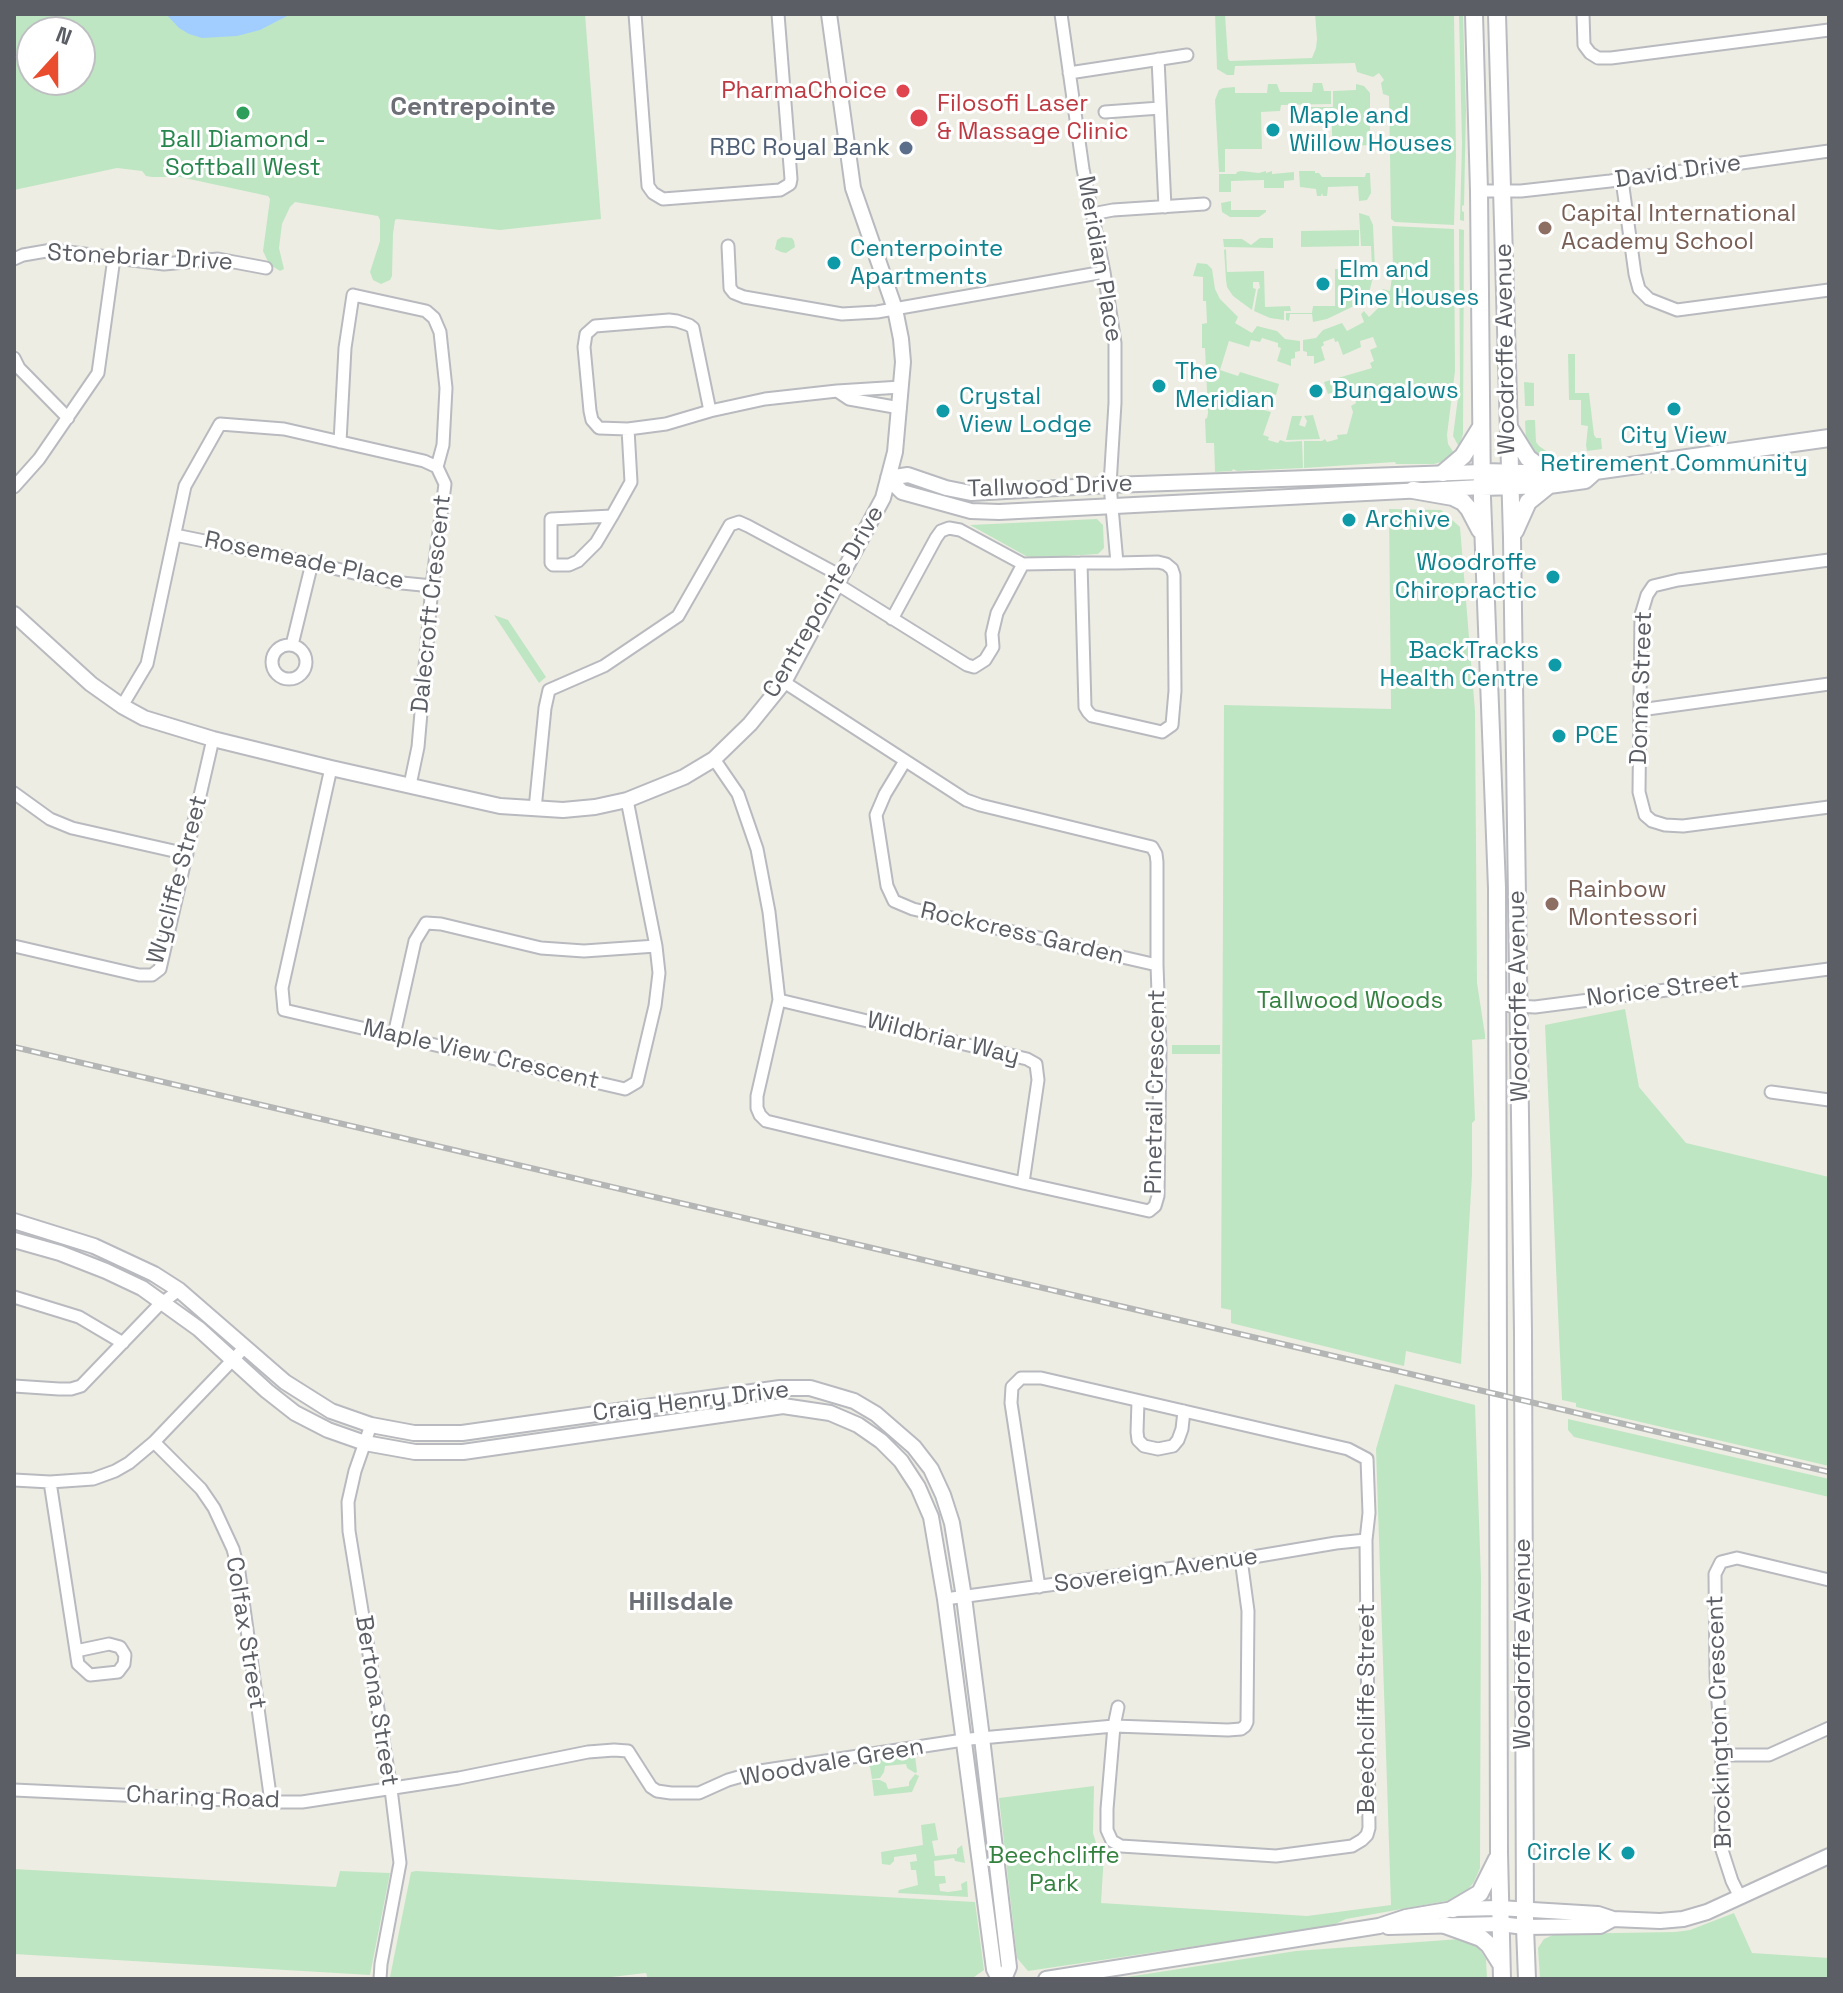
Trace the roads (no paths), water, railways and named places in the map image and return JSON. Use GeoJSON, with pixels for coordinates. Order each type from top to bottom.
{"type":"FeatureCollection","features":[{"type":"Feature","properties":{"kind":"main road","name":"Woodroffe Avenue"},"geometry":{"type":"LineString","coordinates":[[1474,14],[1483,535],[1497,888],[1499,1853],[1502,1972]]}},
{"type":"Feature","properties":{"kind":"main road","name":"Woodroffe Avenue"},"geometry":{"type":"LineString","coordinates":[[1497,14],[1512,538],[1523,1332],[1527,1979]]}},
{"type":"Feature","properties":{"kind":"main road"},"geometry":{"type":"LineString","coordinates":[[1443,473],[1463,456],[1481,427]]}},
{"type":"Feature","properties":{"kind":"main road"},"geometry":{"type":"LineString","coordinates":[[1509,428],[1528,458],[1551,478],[1528,502],[1512,538]]}},
{"type":"Feature","properties":{"kind":"main road","name":"Tallwood Drive"},"geometry":{"type":"LineString","coordinates":[[1482,480],[1585,480],[1595,471],[1829,438]]}},
{"type":"Feature","properties":{"kind":"main road"},"geometry":{"type":"LineString","coordinates":[[1413,490],[1453,497],[1463,502],[1483,535]]}},
{"type":"Feature","properties":{"kind":"main road"},"geometry":{"type":"LineString","coordinates":[[1499,1331],[1523,1332]]}},
{"type":"Feature","properties":{"kind":"main road"},"geometry":{"type":"LineString","coordinates":[[1499,1459],[1522,1460]]}},
{"type":"Feature","properties":{"kind":"main road"},"geometry":{"type":"LineString","coordinates":[[1453,1909],[1480,1893],[1499,1853]]}},
{"type":"Feature","properties":{"kind":"main road"},"geometry":{"type":"LineString","coordinates":[[1445,1925],[1481,1938],[1489,1945],[1502,1972]]}},
{"type":"Feature","properties":{"kind":"street"},"geometry":{"type":"LineString","coordinates":[[635,14],[648,186],[663,199],[780,190],[790,184],[778,14]]}},
{"type":"Feature","properties":{"kind":"street","name":"Centrepointe Drive"},"geometry":{"type":"LineString","coordinates":[[14,614],[91,684],[122,706],[153,721],[331,768],[500,806],[563,810],[627,800],[684,777],[714,759],[750,724],[784,682],[883,498],[895,452],[903,362],[895,309],[853,188],[829,14]]}},
{"type":"Feature","properties":{"kind":"street","name":"Meridian Place"},"geometry":{"type":"LineString","coordinates":[[1061,14],[1083,169],[1115,343],[1110,485],[1117,563]]}},
{"type":"Feature","properties":{"kind":"street"},"geometry":{"type":"LineString","coordinates":[[1583,14],[1584,45],[1598,58],[1829,30]]}},
{"type":"Feature","properties":{"kind":"street"},"geometry":{"type":"LineString","coordinates":[[1069,73],[1187,55]]}},
{"type":"Feature","properties":{"kind":"street"},"geometry":{"type":"LineString","coordinates":[[1158,59],[1165,207]]}},
{"type":"Feature","properties":{"kind":"street"},"geometry":{"type":"LineString","coordinates":[[1105,112],[1160,108]]}},
{"type":"Feature","properties":{"kind":"street","name":"David Drive"},"geometry":{"type":"LineString","coordinates":[[1479,191],[1521,191],[1622,180],[1829,151]]}},
{"type":"Feature","properties":{"kind":"street"},"geometry":{"type":"LineString","coordinates":[[1622,180],[1635,274],[1639,289],[1649,299],[1677,310],[1829,290]]}},
{"type":"Feature","properties":{"kind":"street"},"geometry":{"type":"LineString","coordinates":[[1092,214],[1204,204]]}},
{"type":"Feature","properties":{"kind":"street"},"geometry":{"type":"LineString","coordinates":[[728,246],[730,288],[734,293],[842,314],[895,309],[1104,272]]}},
{"type":"Feature","properties":{"kind":"street","name":"Stonebriar Drive"},"geometry":{"type":"LineString","coordinates":[[14,259],[52,250],[164,264],[218,259],[266,268]]}},
{"type":"Feature","properties":{"kind":"street"},"geometry":{"type":"LineString","coordinates":[[14,487],[39,459],[98,373],[114,258]]}},
{"type":"Feature","properties":{"kind":"street"},"geometry":{"type":"LineString","coordinates":[[340,442],[345,348],[353,295],[426,311],[434,318],[440,332],[446,388],[443,445],[437,467]]}},
{"type":"Feature","properties":{"kind":"street"},"geometry":{"type":"LineString","coordinates":[[710,411],[692,327],[669,320],[595,326],[586,334],[584,347],[592,420],[599,428],[628,429],[666,424],[765,399],[901,387]]}},
{"type":"Feature","properties":{"kind":"street"},"geometry":{"type":"LineString","coordinates":[[14,358],[19,368],[68,418]]}},
{"type":"Feature","properties":{"kind":"street"},"geometry":{"type":"LineString","coordinates":[[837,391],[849,399],[900,408]]}},
{"type":"Feature","properties":{"kind":"street","name":"Dalecroft Crescent"},"geometry":{"type":"LineString","coordinates":[[122,706],[147,664],[185,486],[220,424],[284,429],[424,461],[437,467],[445,484],[432,586],[418,747],[410,785]]}},
{"type":"Feature","properties":{"kind":"street"},"geometry":{"type":"LineString","coordinates":[[612,516],[551,519],[551,563],[569,565],[578,561],[596,543],[612,516],[631,482],[628,429]]}},
{"type":"Feature","properties":{"kind":"street","name":"Tallwood Drive"},"geometry":{"type":"LineString","coordinates":[[888,478],[908,475],[971,493],[1443,473],[1482,480]]}},
{"type":"Feature","properties":{"kind":"street","name":"Tallwood Drive"},"geometry":{"type":"LineString","coordinates":[[888,478],[902,492],[971,511],[999,512],[1413,490],[1482,480]]}},
{"type":"Feature","properties":{"kind":"street"},"geometry":{"type":"LineString","coordinates":[[535,809],[549,690],[604,666],[678,616],[730,525],[739,522],[748,526],[839,580],[892,619],[974,667],[985,660],[993,647],[992,634],[997,613],[1023,564]]}},
{"type":"Feature","properties":{"kind":"street"},"geometry":{"type":"LineString","coordinates":[[892,619],[941,531],[949,528],[960,530],[1023,564],[1081,563],[1117,563],[1158,562],[1166,564],[1174,575],[1174,718],[1172,725],[1162,732],[1092,716],[1085,707],[1081,563]]}},
{"type":"Feature","properties":{"kind":"street","name":"Rosemeade Place"},"geometry":{"type":"LineString","coordinates":[[175,535],[392,582],[432,586]]}},
{"type":"Feature","properties":{"kind":"street","name":"Donna Street"},"geometry":{"type":"LineString","coordinates":[[1829,560],[1653,586],[1641,615],[1639,792],[1645,815],[1665,825],[1683,826],[1829,807]]}},
{"type":"Feature","properties":{"kind":"street"},"geometry":{"type":"LineString","coordinates":[[292,645],[312,563]]}},
{"type":"Feature","properties":{"kind":"street","name":"Pinetrail Crescent"},"geometry":{"type":"LineString","coordinates":[[714,759],[738,794],[757,849],[769,912],[779,1000],[757,1096],[760,1115],[766,1121],[1023,1183],[1149,1211],[1155,1206],[1158,1196],[1160,1049],[1157,862],[1152,847],[966,800],[784,682]]}},
{"type":"Feature","properties":{"kind":"street"},"geometry":{"type":"LineString","coordinates":[[1640,710],[1829,684]]}},
{"type":"Feature","properties":{"kind":"street","name":"Wycliffe Street"},"geometry":{"type":"LineString","coordinates":[[14,946],[139,975],[152,975],[160,969],[213,739]]}},
{"type":"Feature","properties":{"kind":"street","name":"Rockcress Garden"},"geometry":{"type":"LineString","coordinates":[[905,761],[876,815],[887,886],[894,901],[913,909],[1157,965]]}},
{"type":"Feature","properties":{"kind":"street","name":"Maple View Crescent"},"geometry":{"type":"LineString","coordinates":[[331,768],[282,988],[284,1010],[625,1089],[637,1082],[655,1006],[659,973],[627,800]]}},
{"type":"Feature","properties":{"kind":"street"},"geometry":{"type":"LineString","coordinates":[[14,793],[50,819],[72,828],[187,854]]}},
{"type":"Feature","properties":{"kind":"street"},"geometry":{"type":"LineString","coordinates":[[394,1035],[415,941],[426,923],[551,949],[584,951],[656,946]]}},
{"type":"Feature","properties":{"kind":"street","name":"Norice Street"},"geometry":{"type":"LineString","coordinates":[[1498,1005],[1535,1007],[1829,969]]}},
{"type":"Feature","properties":{"kind":"street","name":"Wildbriar Way"},"geometry":{"type":"LineString","coordinates":[[779,1000],[1027,1059],[1036,1064],[1038,1080],[1023,1183]]}},
{"type":"Feature","properties":{"kind":"street"},"geometry":{"type":"LineString","coordinates":[[1771,1092],[1829,1100]]}},
{"type":"Feature","properties":{"kind":"street","name":"Craig Henry Drive"},"geometry":{"type":"LineString","coordinates":[[14,1221],[94,1246],[154,1274],[179,1290],[285,1382],[331,1411],[371,1425],[414,1433],[462,1433],[780,1388],[810,1388],[854,1401],[876,1414],[914,1447],[931,1469],[952,1523],[964,1597],[1009,1967],[1001,1979],[992,1960],[945,1599],[931,1517],[918,1487],[901,1461],[881,1441],[858,1425],[830,1413],[783,1406],[463,1452],[415,1452],[365,1443],[328,1430],[295,1413],[199,1329],[142,1288],[60,1253],[14,1240]]}},
{"type":"Feature","properties":{"kind":"street"},"geometry":{"type":"LineString","coordinates":[[14,1386],[71,1389],[81,1386],[163,1302],[179,1290]]}},
{"type":"Feature","properties":{"kind":"street"},"geometry":{"type":"LineString","coordinates":[[14,1297],[79,1317],[123,1343]]}},
{"type":"Feature","properties":{"kind":"street"},"geometry":{"type":"LineString","coordinates":[[14,1480],[50,1482],[93,1479],[129,1463],[154,1442],[245,1347]]}},
{"type":"Feature","properties":{"kind":"street"},"geometry":{"type":"LineString","coordinates":[[1039,1587],[1011,1403],[1012,1387],[1021,1378],[1041,1378],[1184,1411],[1182,1429],[1173,1446],[1158,1449],[1144,1446],[1138,1440],[1138,1401]]}},
{"type":"Feature","properties":{"kind":"street","name":"Beechcliffe Street"},"geometry":{"type":"LineString","coordinates":[[1118,1707],[1107,1830],[1112,1841],[1121,1846],[1276,1856],[1352,1846],[1367,1835],[1367,1459],[1348,1449],[1184,1411]]}},
{"type":"Feature","properties":{"kind":"street","name":"Bertona Street"},"geometry":{"type":"LineString","coordinates":[[371,1425],[348,1502],[349,1531],[391,1789],[400,1872],[380,1979]]}},
{"type":"Feature","properties":{"kind":"street","name":"Colfax Street"},"geometry":{"type":"LineString","coordinates":[[154,1442],[201,1489],[214,1508],[233,1549],[239,1572],[271,1802]]}},
{"type":"Feature","properties":{"kind":"street"},"geometry":{"type":"LineString","coordinates":[[50,1482],[76,1651]]}},
{"type":"Feature","properties":{"kind":"street","name":"Sovereign Avenue"},"geometry":{"type":"LineString","coordinates":[[945,1599],[1366,1540]]}},
{"type":"Feature","properties":{"kind":"street","name":"Brockington Crescent"},"geometry":{"type":"LineString","coordinates":[[1740,1897],[1721,1847],[1722,1755],[1715,1660],[1714,1580],[1717,1567],[1721,1562],[1737,1558],[1829,1580]]}},
{"type":"Feature","properties":{"kind":"street"},"geometry":{"type":"LineString","coordinates":[[964,1740],[1114,1726],[1241,1729],[1247,1722],[1248,1611],[1241,1559]]}},
{"type":"Feature","properties":{"kind":"street"},"geometry":{"type":"LineString","coordinates":[[1722,1755],[1769,1755],[1829,1728]]}},
{"type":"Feature","properties":{"kind":"street","name":"Woodvale Green"},"geometry":{"type":"LineString","coordinates":[[391,1789],[588,1752],[614,1750],[628,1751],[651,1787],[657,1791],[699,1793],[760,1771],[964,1740]]}},
{"type":"Feature","properties":{"kind":"street","name":"Charing Road"},"geometry":{"type":"LineString","coordinates":[[14,1790],[302,1802],[391,1789]]}},
{"type":"Feature","properties":{"kind":"street"},"geometry":{"type":"LineString","coordinates":[[1046,1979],[1379,1926],[1406,1917],[1453,1909],[1525,1919],[1598,1914],[1613,1919],[1683,1919],[1707,1912],[1829,1856]]}},
{"type":"Feature","properties":{"kind":"street"},"geometry":{"type":"LineString","coordinates":[[1379,1926],[1445,1925],[1500,1916]]}},
{"type":"Feature","properties":{"kind":"water"},"geometry":{"type":"Polygon","coordinates":[[[166,14],[291,14],[260,30],[237,36],[202,38],[179,28],[166,14]]]}},
{"type":"Feature","properties":{"kind":"waterway"},"geometry":{"type":"LineString","coordinates":[[325,14],[353,14]]}},
{"type":"Feature","properties":{"kind":"railway"},"geometry":{"type":"LineString","coordinates":[[14,1047],[1829,1472]]}},
{"type":"Feature","properties":{"kind":"place","name":"PharmaChoice"},"geometry":{"type":"Point","coordinates":[903,91]}},
{"type":"Feature","properties":{"kind":"place","name":"Ball Diamond - Softball West"},"geometry":{"type":"Point","coordinates":[243,113]}},
{"type":"Feature","properties":{"kind":"place","name":"Filosofi Laser & Massage Clinic"},"geometry":{"type":"Point","coordinates":[919,118]}},
{"type":"Feature","properties":{"kind":"place","name":"Maple and Willow Houses"},"geometry":{"type":"Point","coordinates":[1273,130]}},
{"type":"Feature","properties":{"kind":"place","name":"RBC Royal Bank"},"geometry":{"type":"Point","coordinates":[906,148]}},
{"type":"Feature","properties":{"kind":"place","name":"Capital International Academy School"},"geometry":{"type":"Point","coordinates":[1545,228]}},
{"type":"Feature","properties":{"kind":"place","name":"Centerpointe Apartments"},"geometry":{"type":"Point","coordinates":[834,263]}},
{"type":"Feature","properties":{"kind":"place","name":"Elm and Pine Houses"},"geometry":{"type":"Point","coordinates":[1323,284]}},
{"type":"Feature","properties":{"kind":"place","name":"The Meridian"},"geometry":{"type":"Point","coordinates":[1159,386]}},
{"type":"Feature","properties":{"kind":"place","name":"Bungalows"},"geometry":{"type":"Point","coordinates":[1316,391]}},
{"type":"Feature","properties":{"kind":"place","name":"City View Retirement Community"},"geometry":{"type":"Point","coordinates":[1674,409]}},
{"type":"Feature","properties":{"kind":"place","name":"Crystal View Lodge"},"geometry":{"type":"Point","coordinates":[943,411]}},
{"type":"Feature","properties":{"kind":"place","name":"Archive"},"geometry":{"type":"Point","coordinates":[1349,520]}},
{"type":"Feature","properties":{"kind":"place","name":"Woodroffe Chiropractic"},"geometry":{"type":"Point","coordinates":[1553,577]}},
{"type":"Feature","properties":{"kind":"place","name":"BackTracks Health Centre"},"geometry":{"type":"Point","coordinates":[1555,665]}},
{"type":"Feature","properties":{"kind":"place","name":"PCE"},"geometry":{"type":"Point","coordinates":[1559,736]}},
{"type":"Feature","properties":{"kind":"place","name":"Rainbow Montessori"},"geometry":{"type":"Point","coordinates":[1552,904]}},
{"type":"Feature","properties":{"kind":"place","name":"Circle K"},"geometry":{"type":"Point","coordinates":[1628,1853]}},
{"type":"Feature","properties":{"kind":"district","name":"Centrepointe"},"geometry":{"type":"Point","coordinates":[473,108]}},
{"type":"Feature","properties":{"kind":"district","name":"Hillsdale"},"geometry":{"type":"Point","coordinates":[681,1603]}},
{"type":"Feature","properties":{"kind":"park label","name":"Tallwood Woods"},"geometry":{"type":"Point","coordinates":[1350,1001]}},
{"type":"Feature","properties":{"kind":"park label","name":"Beechcliffe Park"},"geometry":{"type":"Point","coordinates":[1054,1870]}}]}
